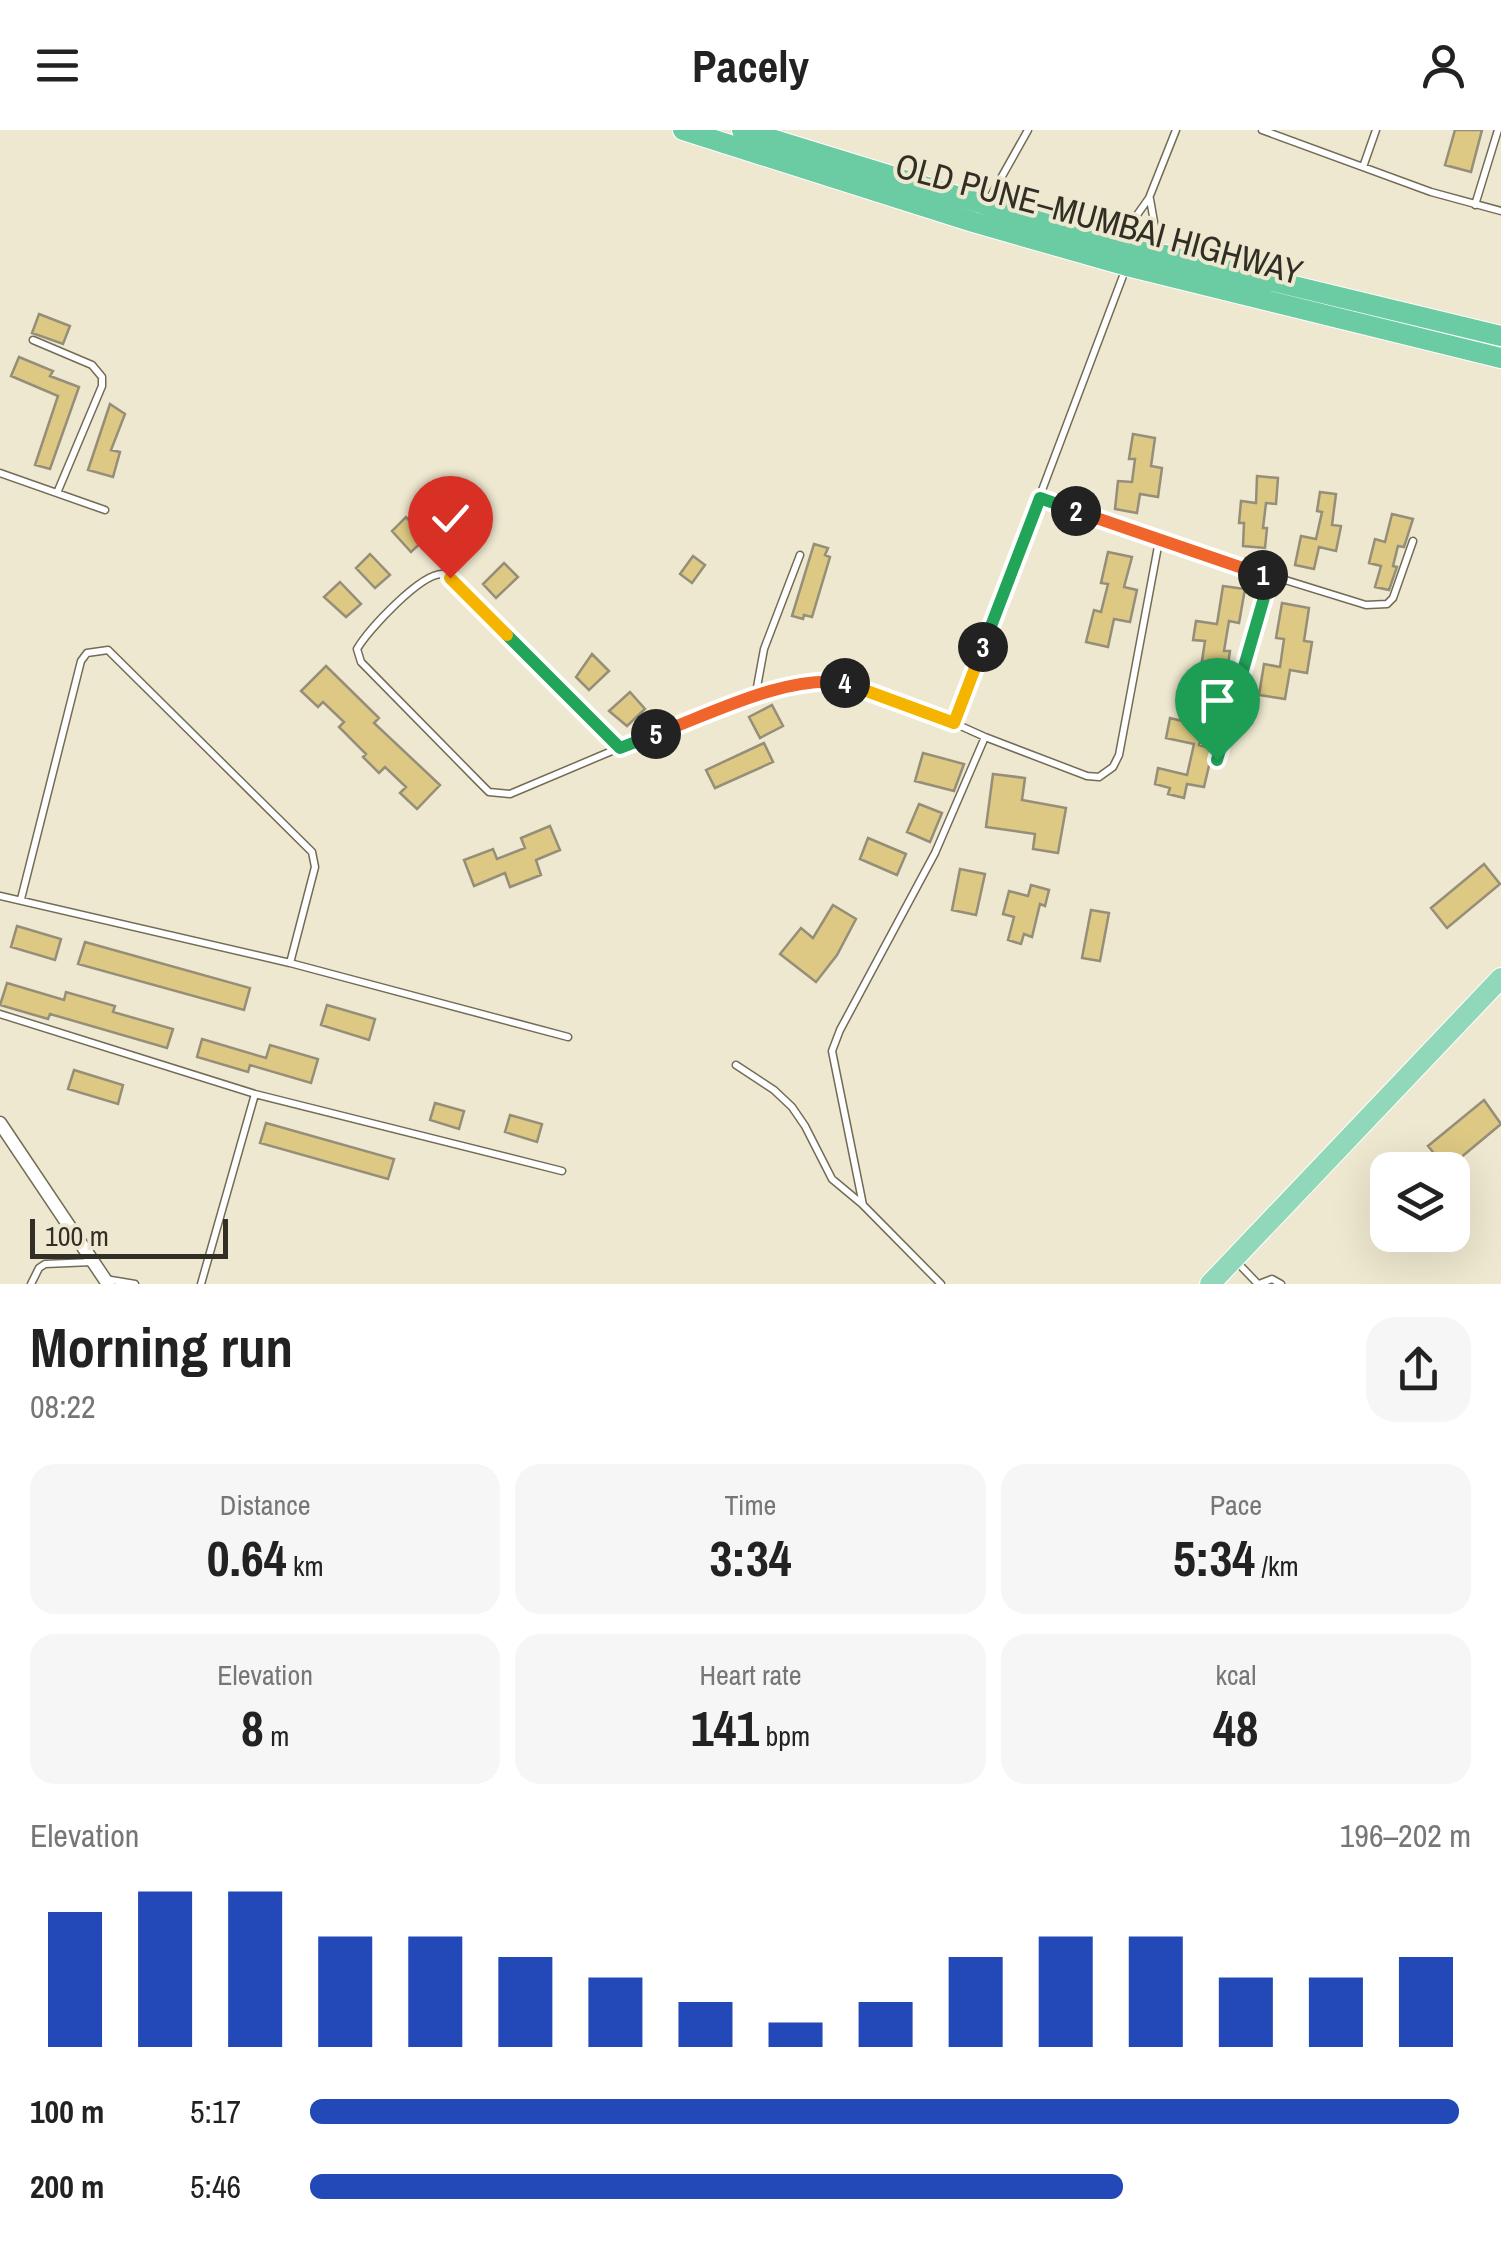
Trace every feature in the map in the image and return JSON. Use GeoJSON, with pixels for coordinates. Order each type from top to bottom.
{"type":"FeatureCollection","features":[{"type":"Feature","properties":{"kind":"highway","name":"OLD PUNE–MUMBAI HIGHWAY"},"geometry":{"type":"LineString","coordinates":[[682,130],[973,222],[1124,252],[1170,257],[1501,336]]}},
{"type":"Feature","properties":{"kind":"highway","name":"OLD PUNE–MUMBAI HIGHWAY"},"geometry":{"type":"LineString","coordinates":[[742,130],[1124,252],[1501,358]]}},
{"type":"Feature","properties":{"kind":"main road"},"geometry":{"type":"LineString","coordinates":[[1210,1284],[1501,978]]}},
{"type":"Feature","properties":{"kind":"street"},"geometry":{"type":"LineString","coordinates":[[0,1123],[106,1281]]}},
{"type":"Feature","properties":{"kind":"lane"},"geometry":{"type":"LineString","coordinates":[[985,205],[1028,130]]}},
{"type":"Feature","properties":{"kind":"lane"},"geometry":{"type":"LineString","coordinates":[[954,723],[1040,498],[1128,232],[1150,198],[1176,130]]}},
{"type":"Feature","properties":{"kind":"lane"},"geometry":{"type":"LineString","coordinates":[[1262,130],[1501,211]]}},
{"type":"Feature","properties":{"kind":"lane"},"geometry":{"type":"LineString","coordinates":[[1363,167],[1376,130]]}},
{"type":"Feature","properties":{"kind":"lane"},"geometry":{"type":"LineString","coordinates":[[1474,204],[1498,130]]}},
{"type":"Feature","properties":{"kind":"lane"},"geometry":{"type":"LineString","coordinates":[[1150,198],[1157,239],[1170,257]]}},
{"type":"Feature","properties":{"kind":"lane"},"geometry":{"type":"LineString","coordinates":[[33,340],[92,365],[102,377],[102,386],[58,493]]}},
{"type":"Feature","properties":{"kind":"lane"},"geometry":{"type":"LineString","coordinates":[[0,473],[105,510]]}},
{"type":"Feature","properties":{"kind":"lane"},"geometry":{"type":"LineString","coordinates":[[1040,498],[1159,541],[1366,606],[1387,604],[1398,587],[1412,540]]}},
{"type":"Feature","properties":{"kind":"lane"},"geometry":{"type":"LineString","coordinates":[[620,748],[462,588],[442,574],[426,578],[374,627],[357,649],[361,662],[489,792],[510,794],[620,748],[810,681],[833,681],[865,689],[1087,776],[1099,777],[1113,767],[1125,727],[1159,541]]}},
{"type":"Feature","properties":{"kind":"lane"},"geometry":{"type":"LineString","coordinates":[[754,698],[764,649],[800,555]]}},
{"type":"Feature","properties":{"kind":"lane"},"geometry":{"type":"LineString","coordinates":[[1217,760],[1270,577]]}},
{"type":"Feature","properties":{"kind":"lane"},"geometry":{"type":"LineString","coordinates":[[21,899],[81,662],[87,653],[108,650],[312,852],[315,867],[290,963]]}},
{"type":"Feature","properties":{"kind":"lane"},"geometry":{"type":"LineString","coordinates":[[864,1205],[832,1051],[934,853],[985,737]]}},
{"type":"Feature","properties":{"kind":"lane"},"geometry":{"type":"LineString","coordinates":[[0,896],[290,963],[568,1037]]}},
{"type":"Feature","properties":{"kind":"lane"},"geometry":{"type":"LineString","coordinates":[[0,1014],[255,1094],[562,1171]]}},
{"type":"Feature","properties":{"kind":"lane"},"geometry":{"type":"LineString","coordinates":[[736,1065],[792,1107],[832,1179],[864,1205],[941,1284]]}},
{"type":"Feature","properties":{"kind":"lane"},"geometry":{"type":"LineString","coordinates":[[201,1284],[255,1094]]}},
{"type":"Feature","properties":{"kind":"lane"},"geometry":{"type":"LineString","coordinates":[[1235,1260],[1259,1284],[1272,1279],[1281,1284]]}},
{"type":"Feature","properties":{"kind":"lane"},"geometry":{"type":"LineString","coordinates":[[32,1284],[45,1264],[94,1262]]}},
{"type":"Feature","properties":{"kind":"lane"},"geometry":{"type":"LineString","coordinates":[[106,1281],[135,1284]]}},
{"type":"Feature","properties":{"kind":"building"},"geometry":{"type":"Polygon","coordinates":[[[1455,130],[1482,130],[1471,172],[1445,165],[1455,130]]]}},
{"type":"Feature","properties":{"kind":"building"},"geometry":{"type":"Polygon","coordinates":[[[39,314],[70,326],[63,344],[32,333],[39,314]]]}},
{"type":"Feature","properties":{"kind":"building"},"geometry":{"type":"Polygon","coordinates":[[[19,357],[53,371],[50,376],[79,387],[50,469],[35,465],[58,396],[11,376],[19,357]]]}},
{"type":"Feature","properties":{"kind":"building"},"geometry":{"type":"Polygon","coordinates":[[[110,404],[125,414],[111,450],[120,452],[113,477],[88,470],[110,404]]]}},
{"type":"Feature","properties":{"kind":"building"},"geometry":{"type":"Polygon","coordinates":[[[1133,434],[1155,438],[1151,466],[1162,468],[1158,497],[1140,494],[1137,513],[1115,509],[1118,481],[1132,482],[1135,459],[1129,459],[1133,434]]]}},
{"type":"Feature","properties":{"kind":"building"},"geometry":{"type":"Polygon","coordinates":[[[1257,476],[1278,478],[1276,504],[1266,503],[1265,548],[1243,546],[1244,523],[1239,523],[1241,501],[1256,503],[1257,476]]]}},
{"type":"Feature","properties":{"kind":"building"},"geometry":{"type":"Polygon","coordinates":[[[1320,492],[1336,494],[1332,525],[1341,526],[1336,551],[1319,547],[1314,569],[1295,565],[1301,536],[1316,539],[1322,512],[1317,511],[1320,492]]]}},
{"type":"Feature","properties":{"kind":"building"},"geometry":{"type":"Polygon","coordinates":[[[1392,514],[1413,519],[1404,547],[1398,546],[1393,566],[1397,567],[1389,590],[1375,587],[1381,566],[1369,563],[1375,539],[1385,542],[1392,514]]]}},
{"type":"Feature","properties":{"kind":"building"},"geometry":{"type":"Polygon","coordinates":[[[406,517],[425,539],[411,552],[392,531],[406,517]]]}},
{"type":"Feature","properties":{"kind":"building"},"geometry":{"type":"Polygon","coordinates":[[[814,544],[828,548],[825,555],[830,557],[812,617],[804,615],[803,619],[792,616],[814,544]]]}},
{"type":"Feature","properties":{"kind":"building"},"geometry":{"type":"Polygon","coordinates":[[[1108,552],[1132,557],[1124,587],[1137,590],[1130,622],[1114,619],[1108,647],[1086,642],[1094,610],[1101,612],[1108,584],[1101,583],[1108,552]]]}},
{"type":"Feature","properties":{"kind":"building"},"geometry":{"type":"Polygon","coordinates":[[[370,554],[390,575],[375,588],[356,568],[370,554]]]}},
{"type":"Feature","properties":{"kind":"building"},"geometry":{"type":"Polygon","coordinates":[[[693,556],[705,565],[692,583],[680,574],[693,556]]]}},
{"type":"Feature","properties":{"kind":"building"},"geometry":{"type":"Polygon","coordinates":[[[504,563],[518,577],[496,598],[483,584],[504,563]]]}},
{"type":"Feature","properties":{"kind":"building"},"geometry":{"type":"Polygon","coordinates":[[[340,582],[361,604],[346,617],[324,597],[340,582]]]}},
{"type":"Feature","properties":{"kind":"building"},"geometry":{"type":"Polygon","coordinates":[[[1223,586],[1245,589],[1239,623],[1229,621],[1224,651],[1230,651],[1226,677],[1200,674],[1205,641],[1193,640],[1196,621],[1217,624],[1223,586]]]}},
{"type":"Feature","properties":{"kind":"building"},"geometry":{"type":"Polygon","coordinates":[[[1282,603],[1309,608],[1304,641],[1312,642],[1307,673],[1290,670],[1285,699],[1259,695],[1264,664],[1280,667],[1284,639],[1276,638],[1282,603]]]}},
{"type":"Feature","properties":{"kind":"building"},"geometry":{"type":"Polygon","coordinates":[[[592,654],[609,671],[589,690],[576,677],[592,654]]]}},
{"type":"Feature","properties":{"kind":"building"},"geometry":{"type":"Polygon","coordinates":[[[326,666],[379,718],[374,723],[440,785],[417,809],[400,793],[406,787],[385,767],[379,773],[363,757],[366,754],[339,727],[344,722],[323,702],[318,707],[301,691],[326,666]]]}},
{"type":"Feature","properties":{"kind":"building"},"geometry":{"type":"Polygon","coordinates":[[[630,692],[645,709],[627,726],[609,711],[630,692]]]}},
{"type":"Feature","properties":{"kind":"building"},"geometry":{"type":"Polygon","coordinates":[[[772,705],[783,726],[760,738],[749,717],[772,705]]]}},
{"type":"Feature","properties":{"kind":"building"},"geometry":{"type":"Polygon","coordinates":[[[1170,718],[1203,726],[1199,745],[1213,749],[1204,787],[1187,784],[1184,798],[1168,794],[1170,788],[1155,784],[1158,768],[1187,775],[1194,744],[1166,738],[1170,718]]]}},
{"type":"Feature","properties":{"kind":"building"},"geometry":{"type":"Polygon","coordinates":[[[764,743],[773,762],[715,788],[706,770],[764,743]]]}},
{"type":"Feature","properties":{"kind":"building"},"geometry":{"type":"Polygon","coordinates":[[[923,753],[964,764],[954,791],[915,781],[923,753]]]}},
{"type":"Feature","properties":{"kind":"building"},"geometry":{"type":"Polygon","coordinates":[[[993,774],[1025,778],[1022,800],[1066,808],[1058,853],[1033,849],[1035,834],[986,827],[993,774]]]}},
{"type":"Feature","properties":{"kind":"building"},"geometry":{"type":"Polygon","coordinates":[[[919,804],[942,813],[930,842],[907,832],[919,804]]]}},
{"type":"Feature","properties":{"kind":"building"},"geometry":{"type":"Polygon","coordinates":[[[550,826],[560,850],[536,860],[541,875],[510,887],[505,873],[474,886],[464,860],[493,849],[497,859],[525,848],[521,838],[550,826]]]}},
{"type":"Feature","properties":{"kind":"building"},"geometry":{"type":"Polygon","coordinates":[[[868,838],[906,854],[897,875],[860,859],[868,838]]]}},
{"type":"Feature","properties":{"kind":"building"},"geometry":{"type":"Polygon","coordinates":[[[1484,864],[1500,884],[1447,928],[1431,908],[1484,864]]]}},
{"type":"Feature","properties":{"kind":"building"},"geometry":{"type":"Polygon","coordinates":[[[960,869],[985,874],[976,915],[952,910],[960,869]]]}},
{"type":"Feature","properties":{"kind":"building"},"geometry":{"type":"Polygon","coordinates":[[[1031,885],[1049,890],[1045,906],[1040,904],[1032,937],[1024,934],[1021,944],[1008,940],[1014,917],[1003,914],[1009,891],[1028,896],[1031,885]]]}},
{"type":"Feature","properties":{"kind":"building"},"geometry":{"type":"Polygon","coordinates":[[[833,905],[856,919],[837,955],[816,982],[780,954],[801,928],[813,938],[833,905]]]}},
{"type":"Feature","properties":{"kind":"building"},"geometry":{"type":"Polygon","coordinates":[[[1091,910],[1109,913],[1100,961],[1082,958],[1091,910]]]}},
{"type":"Feature","properties":{"kind":"building"},"geometry":{"type":"Polygon","coordinates":[[[17,926],[61,939],[55,960],[11,947],[17,926]]]}},
{"type":"Feature","properties":{"kind":"building"},"geometry":{"type":"Polygon","coordinates":[[[85,942],[250,988],[244,1010],[78,964],[85,942]]]}},
{"type":"Feature","properties":{"kind":"building"},"geometry":{"type":"Polygon","coordinates":[[[7,983],[64,1000],[66,992],[115,1006],[113,1012],[173,1029],[167,1048],[50,1014],[48,1019],[0,1005],[7,983]]]}},
{"type":"Feature","properties":{"kind":"building"},"geometry":{"type":"Polygon","coordinates":[[[327,1005],[375,1019],[369,1040],[321,1025],[327,1005]]]}},
{"type":"Feature","properties":{"kind":"building"},"geometry":{"type":"Polygon","coordinates":[[[202,1039],[266,1058],[270,1045],[318,1059],[311,1083],[250,1065],[248,1072],[197,1057],[202,1039]]]}},
{"type":"Feature","properties":{"kind":"building"},"geometry":{"type":"Polygon","coordinates":[[[74,1070],[123,1085],[118,1104],[68,1089],[74,1070]]]}},
{"type":"Feature","properties":{"kind":"building"},"geometry":{"type":"Polygon","coordinates":[[[1484,1100],[1501,1124],[1467,1152],[1433,1152],[1428,1146],[1484,1100]]]}},
{"type":"Feature","properties":{"kind":"building"},"geometry":{"type":"Polygon","coordinates":[[[435,1103],[464,1111],[459,1129],[430,1120],[435,1103]]]}},
{"type":"Feature","properties":{"kind":"building"},"geometry":{"type":"Polygon","coordinates":[[[510,1115],[542,1124],[537,1142],[505,1132],[510,1115]]]}},
{"type":"Feature","properties":{"kind":"building"},"geometry":{"type":"Polygon","coordinates":[[[266,1123],[394,1159],[388,1179],[260,1143],[266,1123]]]}},
{"type":"Feature","properties":{"kind":"route"},"geometry":{"type":"LineString","coordinates":[[450,578],[620,748],[810,681],[846,683],[954,723],[1040,498],[1270,577],[1217,760]]}}]}
